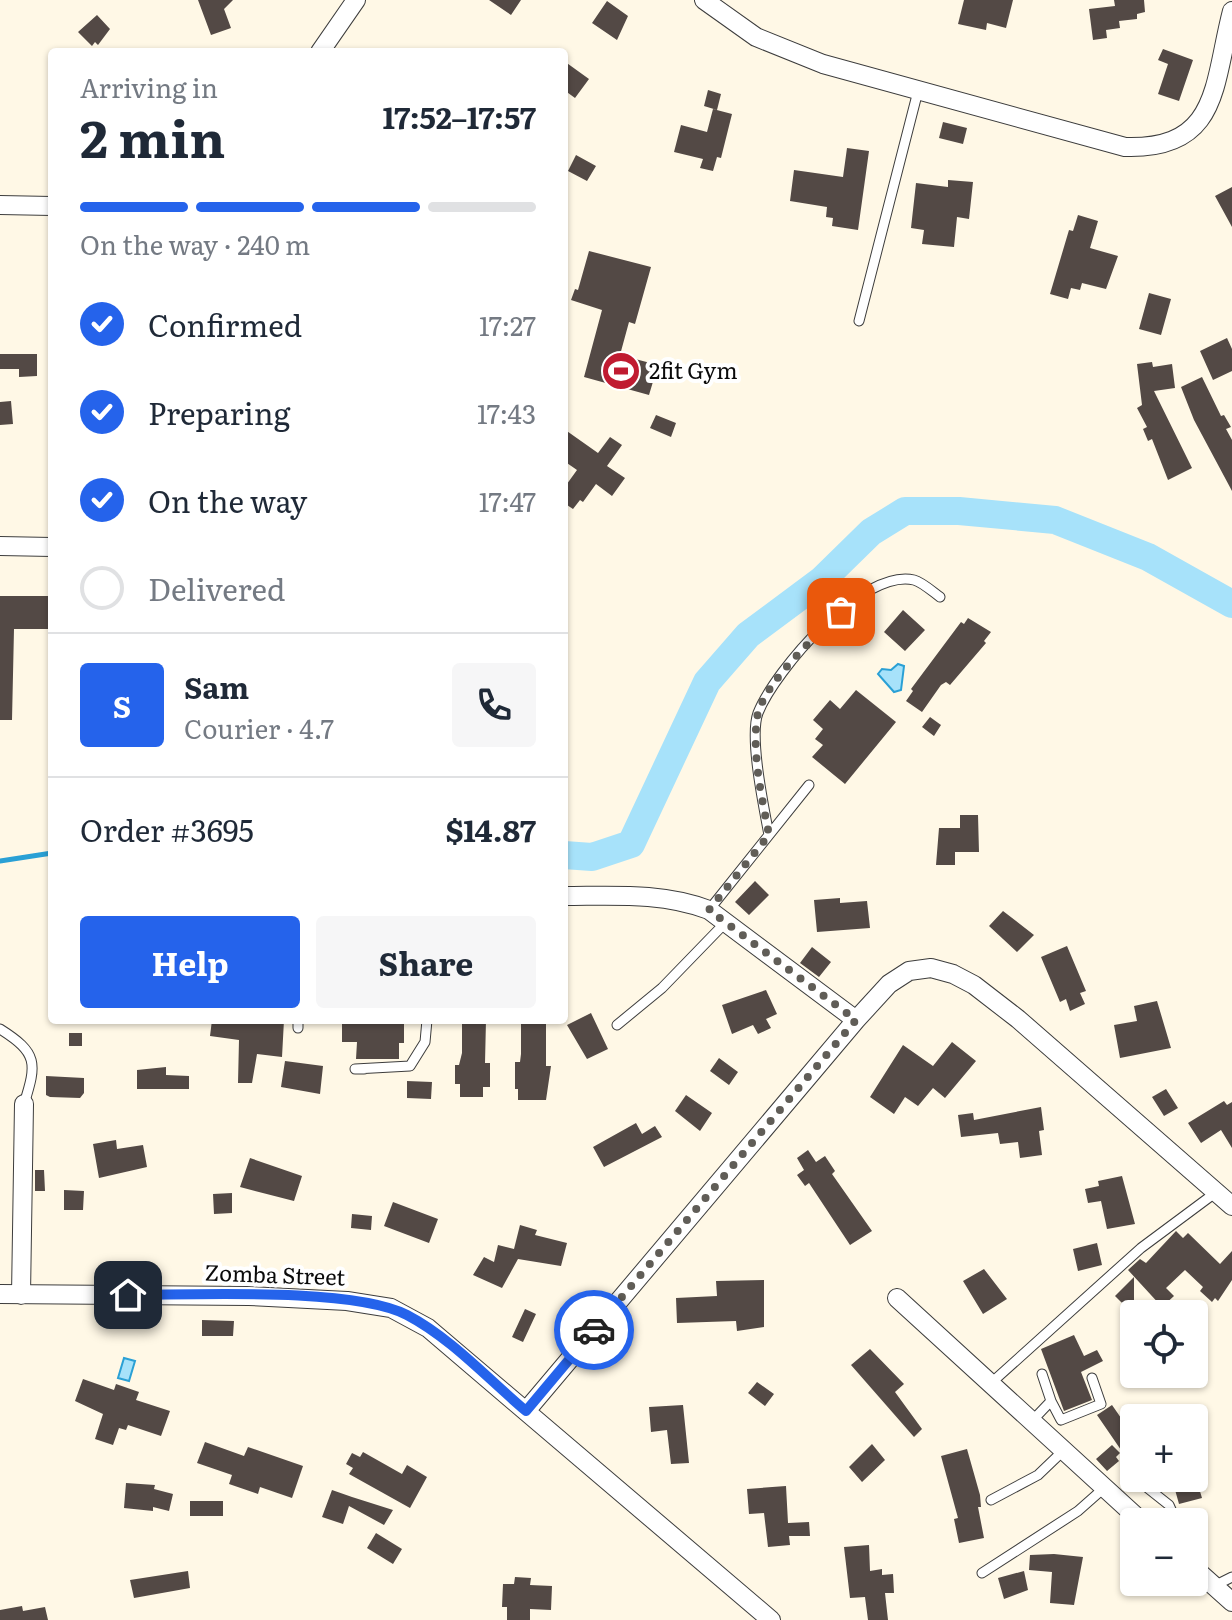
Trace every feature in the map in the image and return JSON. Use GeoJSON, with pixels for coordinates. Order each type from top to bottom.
{"type":"FeatureCollection","features":[{"type":"Feature","properties":{"kind":"street"},"geometry":{"type":"LineString","coordinates":[[323,48],[356,0]]}},
{"type":"Feature","properties":{"kind":"street"},"geometry":{"type":"LineString","coordinates":[[704,0],[756,37],[790,52],[918,91],[1125,147],[1158,146],[1185,137],[1197,128],[1206,112],[1232,11]]}},
{"type":"Feature","properties":{"kind":"street"},"geometry":{"type":"LineString","coordinates":[[0,205],[48,206]]}},
{"type":"Feature","properties":{"kind":"street"},"geometry":{"type":"LineString","coordinates":[[0,546],[48,547]]}},
{"type":"Feature","properties":{"kind":"street"},"geometry":{"type":"LineString","coordinates":[[568,896],[648,896],[683,900],[709,910],[856,1020]]}},
{"type":"Feature","properties":{"kind":"street"},"geometry":{"type":"LineString","coordinates":[[526,1411],[856,1020],[889,984],[909,971],[931,968],[953,974],[974,985],[1018,1019],[1232,1206]]}},
{"type":"Feature","properties":{"kind":"street"},"geometry":{"type":"LineString","coordinates":[[21,1295],[24,1104]]}},
{"type":"Feature","properties":{"kind":"street","name":"Zomba Street"},"geometry":{"type":"LineString","coordinates":[[0,1294],[249,1296],[377,1304],[404,1314],[428,1328],[771,1620]]}},
{"type":"Feature","properties":{"kind":"street"},"geometry":{"type":"LineString","coordinates":[[897,1298],[1126,1508]]}},
{"type":"Feature","properties":{"kind":"street"},"geometry":{"type":"LineString","coordinates":[[1208,1581],[1232,1602]]}},
{"type":"Feature","properties":{"kind":"lane"},"geometry":{"type":"LineString","coordinates":[[859,321],[918,91]]}},
{"type":"Feature","properties":{"kind":"lane"},"geometry":{"type":"LineString","coordinates":[[769,835],[759,784],[757,715],[788,662],[876,584],[914,580],[940,597]]}},
{"type":"Feature","properties":{"kind":"lane"},"geometry":{"type":"LineString","coordinates":[[709,910],[809,785]]}},
{"type":"Feature","properties":{"kind":"lane"},"geometry":{"type":"LineString","coordinates":[[617,1025],[662,988],[725,923]]}},
{"type":"Feature","properties":{"kind":"lane"},"geometry":{"type":"LineString","coordinates":[[364,1069],[355,1069],[410,1066],[425,1042],[427,1024]]}},
{"type":"Feature","properties":{"kind":"lane"},"geometry":{"type":"LineString","coordinates":[[0,1029],[31,1055],[34,1067],[24,1104]]}},
{"type":"Feature","properties":{"kind":"lane"},"geometry":{"type":"LineString","coordinates":[[989,1385],[1097,1285],[1215,1193]]}},
{"type":"Feature","properties":{"kind":"lane"},"geometry":{"type":"LineString","coordinates":[[1042,1374],[1061,1420],[1101,1404],[1092,1378]]}},
{"type":"Feature","properties":{"kind":"lane"},"geometry":{"type":"LineString","coordinates":[[1031,1422],[1051,1401]]}},
{"type":"Feature","properties":{"kind":"lane"},"geometry":{"type":"LineString","coordinates":[[991,1500],[1038,1475],[1063,1451]]}},
{"type":"Feature","properties":{"kind":"lane"},"geometry":{"type":"LineString","coordinates":[[982,1573],[1078,1511],[1104,1488]]}},
{"type":"Feature","properties":{"kind":"lane"},"geometry":{"type":"LineString","coordinates":[[1153,1492],[1170,1508]]}},
{"type":"Feature","properties":{"kind":"lane"},"geometry":{"type":"LineString","coordinates":[[1214,1586],[1232,1577]]}},
{"type":"Feature","properties":{"kind":"water"},"geometry":{"type":"Polygon","coordinates":[[[898,664],[904,666],[901,690],[894,692],[878,674],[882,669],[891,670],[898,664]]]}},
{"type":"Feature","properties":{"kind":"water"},"geometry":{"type":"Polygon","coordinates":[[[124,1358],[135,1361],[129,1381],[118,1378],[124,1358]]]}},
{"type":"Feature","properties":{"kind":"building"},"geometry":{"type":"Polygon","coordinates":[[[198,0],[233,0],[224,9],[231,28],[211,35],[198,0]]]}},
{"type":"Feature","properties":{"kind":"building"},"geometry":{"type":"Polygon","coordinates":[[[489,0],[521,0],[511,15],[489,0]]]}},
{"type":"Feature","properties":{"kind":"building"},"geometry":{"type":"Polygon","coordinates":[[[964,0],[1013,0],[1006,28],[987,23],[986,30],[958,24],[964,0]]]}},
{"type":"Feature","properties":{"kind":"building"},"geometry":{"type":"Polygon","coordinates":[[[1114,0],[1144,0],[1145,12],[1137,14],[1137,19],[1119,21],[1120,28],[1106,30],[1107,38],[1093,40],[1089,9],[1115,6],[1114,0]]]}},
{"type":"Feature","properties":{"kind":"building"},"geometry":{"type":"Polygon","coordinates":[[[607,1],[628,16],[617,40],[592,23],[607,1]]]}},
{"type":"Feature","properties":{"kind":"building"},"geometry":{"type":"Polygon","coordinates":[[[97,15],[110,29],[98,45],[95,42],[92,46],[78,32],[97,15]]]}},
{"type":"Feature","properties":{"kind":"building"},"geometry":{"type":"Polygon","coordinates":[[[1163,49],[1193,60],[1179,101],[1158,94],[1168,64],[1158,60],[1163,49]]]}},
{"type":"Feature","properties":{"kind":"building"},"geometry":{"type":"Polygon","coordinates":[[[568,64],[589,79],[575,98],[568,93],[568,64]]]}},
{"type":"Feature","properties":{"kind":"building"},"geometry":{"type":"Polygon","coordinates":[[[708,90],[721,94],[717,110],[704,106],[708,90]]]}},
{"type":"Feature","properties":{"kind":"building"},"geometry":{"type":"Polygon","coordinates":[[[713,109],[732,114],[721,158],[717,157],[713,171],[700,168],[703,159],[674,152],[681,125],[707,132],[713,109]]]}},
{"type":"Feature","properties":{"kind":"building"},"geometry":{"type":"Polygon","coordinates":[[[943,122],[967,128],[963,144],[939,138],[943,122]]]}},
{"type":"Feature","properties":{"kind":"building"},"geometry":{"type":"Polygon","coordinates":[[[847,148],[869,151],[858,230],[832,226],[833,218],[826,217],[827,207],[790,201],[794,170],[843,177],[847,148]]]}},
{"type":"Feature","properties":{"kind":"building"},"geometry":{"type":"Polygon","coordinates":[[[576,155],[596,166],[587,181],[568,171],[576,155]]]}},
{"type":"Feature","properties":{"kind":"building"},"geometry":{"type":"Polygon","coordinates":[[[948,180],[973,182],[969,219],[957,217],[954,247],[922,244],[924,230],[911,228],[916,183],[948,187],[948,180]]]}},
{"type":"Feature","properties":{"kind":"building"},"geometry":{"type":"Polygon","coordinates":[[[1232,187],[1232,227],[1215,196],[1232,187]]]}},
{"type":"Feature","properties":{"kind":"building"},"geometry":{"type":"Polygon","coordinates":[[[1078,215],[1098,221],[1090,248],[1118,256],[1106,289],[1082,283],[1080,290],[1071,288],[1068,299],[1050,294],[1069,230],[1073,231],[1078,215]]]}},
{"type":"Feature","properties":{"kind":"building"},"geometry":{"type":"Polygon","coordinates":[[[589,251],[651,267],[635,324],[629,322],[620,355],[658,365],[649,395],[584,377],[602,310],[571,300],[575,289],[578,290],[589,251]]]}},
{"type":"Feature","properties":{"kind":"building"},"geometry":{"type":"Polygon","coordinates":[[[1149,293],[1171,299],[1161,335],[1139,329],[1149,293]]]}},
{"type":"Feature","properties":{"kind":"building"},"geometry":{"type":"Polygon","coordinates":[[[1227,338],[1232,349],[1232,371],[1213,380],[1200,351],[1227,338]]]}},
{"type":"Feature","properties":{"kind":"building"},"geometry":{"type":"Polygon","coordinates":[[[0,354],[37,354],[37,376],[19,377],[19,369],[0,369],[0,354]]]}},
{"type":"Feature","properties":{"kind":"building"},"geometry":{"type":"Polygon","coordinates":[[[1152,362],[1153,367],[1172,364],[1175,388],[1154,391],[1192,468],[1168,480],[1152,439],[1148,441],[1143,429],[1147,427],[1137,408],[1142,405],[1137,364],[1152,362]]]}},
{"type":"Feature","properties":{"kind":"building"},"geometry":{"type":"Polygon","coordinates":[[[1202,377],[1221,416],[1224,415],[1231,427],[1226,429],[1232,440],[1232,491],[1194,420],[1181,387],[1202,377]]]}},
{"type":"Feature","properties":{"kind":"building"},"geometry":{"type":"Polygon","coordinates":[[[11,401],[13,424],[0,425],[0,402],[11,401]]]}},
{"type":"Feature","properties":{"kind":"building"},"geometry":{"type":"Polygon","coordinates":[[[656,415],[676,423],[671,437],[650,428],[656,415]]]}},
{"type":"Feature","properties":{"kind":"building"},"geometry":{"type":"Polygon","coordinates":[[[568,432],[598,453],[610,437],[622,445],[607,466],[625,478],[612,496],[596,484],[583,502],[580,500],[573,509],[568,506],[568,482],[577,470],[568,464],[568,432]]]}},
{"type":"Feature","properties":{"kind":"building"},"geometry":{"type":"Polygon","coordinates":[[[0,596],[48,596],[48,629],[14,629],[12,720],[0,720],[0,596]]]}},
{"type":"Feature","properties":{"kind":"building"},"geometry":{"type":"Polygon","coordinates":[[[903,610],[925,630],[905,651],[884,632],[903,610]]]}},
{"type":"Feature","properties":{"kind":"building"},"geometry":{"type":"Polygon","coordinates":[[[968,618],[991,632],[984,641],[986,643],[950,685],[946,682],[941,685],[922,712],[906,701],[913,691],[911,689],[961,622],[964,624],[968,618]]]}},
{"type":"Feature","properties":{"kind":"building"},"geometry":{"type":"Polygon","coordinates":[[[856,690],[896,722],[845,784],[812,757],[823,745],[815,739],[823,729],[813,720],[830,700],[840,709],[856,690]]]}},
{"type":"Feature","properties":{"kind":"building"},"geometry":{"type":"Polygon","coordinates":[[[930,717],[941,725],[934,736],[922,727],[930,717]]]}},
{"type":"Feature","properties":{"kind":"building"},"geometry":{"type":"Polygon","coordinates":[[[960,815],[978,815],[979,852],[955,852],[955,865],[936,865],[939,828],[960,828],[960,815]]]}},
{"type":"Feature","properties":{"kind":"building"},"geometry":{"type":"Polygon","coordinates":[[[755,881],[769,895],[749,915],[735,902],[755,881]]]}},
{"type":"Feature","properties":{"kind":"building"},"geometry":{"type":"Polygon","coordinates":[[[840,898],[840,903],[867,901],[870,928],[817,932],[814,900],[840,898]]]}},
{"type":"Feature","properties":{"kind":"building"},"geometry":{"type":"Polygon","coordinates":[[[1003,911],[1034,935],[1017,952],[989,926],[1003,911]]]}},
{"type":"Feature","properties":{"kind":"building"},"geometry":{"type":"Polygon","coordinates":[[[1067,946],[1086,991],[1080,993],[1085,1004],[1070,1011],[1066,999],[1060,1002],[1041,957],[1067,946]]]}},
{"type":"Feature","properties":{"kind":"building"},"geometry":{"type":"Polygon","coordinates":[[[812,947],[831,962],[819,977],[800,963],[812,947]]]}},
{"type":"Feature","properties":{"kind":"building"},"geometry":{"type":"Polygon","coordinates":[[[766,990],[777,1014],[766,1019],[771,1028],[758,1034],[753,1025],[732,1034],[722,1005],[766,990]]]}},
{"type":"Feature","properties":{"kind":"building"},"geometry":{"type":"Polygon","coordinates":[[[1157,1001],[1171,1048],[1120,1058],[1114,1025],[1137,1021],[1134,1006],[1157,1001]]]}},
{"type":"Feature","properties":{"kind":"building"},"geometry":{"type":"Polygon","coordinates":[[[591,1013],[608,1049],[587,1059],[567,1025],[591,1013]]]}},
{"type":"Feature","properties":{"kind":"building"},"geometry":{"type":"Polygon","coordinates":[[[212,1024],[284,1024],[282,1057],[257,1054],[252,1083],[238,1083],[239,1040],[210,1036],[212,1024]]]}},
{"type":"Feature","properties":{"kind":"building"},"geometry":{"type":"Polygon","coordinates":[[[342,1024],[404,1024],[404,1043],[399,1043],[399,1059],[356,1059],[357,1042],[342,1042],[342,1024]]]}},
{"type":"Feature","properties":{"kind":"building"},"geometry":{"type":"Polygon","coordinates":[[[462,1024],[486,1024],[485,1063],[490,1063],[490,1087],[483,1087],[483,1097],[460,1097],[460,1084],[455,1084],[455,1065],[459,1065],[462,1024]]]}},
{"type":"Feature","properties":{"kind":"building"},"geometry":{"type":"Polygon","coordinates":[[[521,1024],[546,1024],[546,1066],[551,1066],[546,1100],[518,1100],[515,1062],[520,1062],[521,1024]]]}},
{"type":"Feature","properties":{"kind":"building"},"geometry":{"type":"Polygon","coordinates":[[[69,1033],[82,1033],[82,1046],[69,1046],[69,1033]]]}},
{"type":"Feature","properties":{"kind":"building"},"geometry":{"type":"Polygon","coordinates":[[[952,1042],[976,1061],[945,1098],[933,1088],[918,1106],[905,1097],[894,1114],[870,1097],[903,1045],[933,1066],[952,1042]]]}},
{"type":"Feature","properties":{"kind":"building"},"geometry":{"type":"Polygon","coordinates":[[[719,1058],[738,1072],[729,1085],[710,1071],[719,1058]]]}},
{"type":"Feature","properties":{"kind":"building"},"geometry":{"type":"Polygon","coordinates":[[[285,1061],[323,1066],[320,1094],[281,1087],[285,1061]]]}},
{"type":"Feature","properties":{"kind":"building"},"geometry":{"type":"Polygon","coordinates":[[[166,1067],[166,1075],[189,1076],[189,1089],[137,1089],[137,1070],[166,1067]]]}},
{"type":"Feature","properties":{"kind":"building"},"geometry":{"type":"Polygon","coordinates":[[[46,1076],[84,1078],[84,1093],[80,1098],[50,1097],[46,1095],[46,1076]]]}},
{"type":"Feature","properties":{"kind":"building"},"geometry":{"type":"Polygon","coordinates":[[[407,1081],[432,1082],[431,1099],[407,1098],[407,1081]]]}},
{"type":"Feature","properties":{"kind":"building"},"geometry":{"type":"Polygon","coordinates":[[[1166,1089],[1178,1108],[1164,1116],[1152,1097],[1166,1089]]]}},
{"type":"Feature","properties":{"kind":"building"},"geometry":{"type":"Polygon","coordinates":[[[686,1095],[712,1113],[700,1131],[675,1111],[686,1095]]]}},
{"type":"Feature","properties":{"kind":"building"},"geometry":{"type":"Polygon","coordinates":[[[1224,1101],[1227,1105],[1232,1102],[1232,1148],[1221,1130],[1201,1143],[1188,1123],[1224,1101]]]}},
{"type":"Feature","properties":{"kind":"building"},"geometry":{"type":"Polygon","coordinates":[[[1041,1107],[1044,1130],[1039,1131],[1042,1155],[1020,1158],[1018,1142],[1000,1144],[998,1133],[961,1137],[958,1115],[973,1113],[974,1120],[1041,1107]]]}},
{"type":"Feature","properties":{"kind":"building"},"geometry":{"type":"Polygon","coordinates":[[[636,1123],[642,1134],[655,1126],[662,1137],[604,1167],[593,1147],[636,1123]]]}},
{"type":"Feature","properties":{"kind":"building"},"geometry":{"type":"Polygon","coordinates":[[[116,1140],[117,1149],[143,1145],[147,1167],[99,1178],[93,1144],[116,1140]]]}},
{"type":"Feature","properties":{"kind":"building"},"geometry":{"type":"Polygon","coordinates":[[[808,1150],[816,1162],[825,1156],[835,1171],[832,1174],[872,1231],[850,1245],[809,1183],[805,1186],[797,1175],[804,1170],[797,1158],[808,1150]]]}},
{"type":"Feature","properties":{"kind":"building"},"geometry":{"type":"Polygon","coordinates":[[[250,1158],[302,1176],[294,1201],[240,1187],[250,1158]]]}},
{"type":"Feature","properties":{"kind":"building"},"geometry":{"type":"Polygon","coordinates":[[[35,1170],[44,1170],[45,1191],[35,1191],[35,1170]]]}},
{"type":"Feature","properties":{"kind":"building"},"geometry":{"type":"Polygon","coordinates":[[[1122,1176],[1135,1224],[1107,1229],[1101,1201],[1088,1203],[1085,1189],[1099,1186],[1098,1181],[1122,1176]]]}},
{"type":"Feature","properties":{"kind":"building"},"geometry":{"type":"Polygon","coordinates":[[[64,1190],[84,1191],[83,1210],[64,1210],[64,1190]]]}},
{"type":"Feature","properties":{"kind":"building"},"geometry":{"type":"Polygon","coordinates":[[[232,1193],[232,1213],[214,1214],[213,1194],[232,1193]]]}},
{"type":"Feature","properties":{"kind":"building"},"geometry":{"type":"Polygon","coordinates":[[[393,1202],[438,1219],[429,1243],[384,1226],[393,1202]]]}},
{"type":"Feature","properties":{"kind":"building"},"geometry":{"type":"Polygon","coordinates":[[[352,1214],[372,1216],[371,1230],[351,1228],[352,1214]]]}},
{"type":"Feature","properties":{"kind":"building"},"geometry":{"type":"Polygon","coordinates":[[[520,1225],[537,1230],[535,1235],[567,1243],[561,1266],[518,1259],[502,1288],[473,1275],[484,1257],[494,1262],[498,1245],[514,1249],[520,1225]]]}},
{"type":"Feature","properties":{"kind":"building"},"geometry":{"type":"Polygon","coordinates":[[[1176,1231],[1183,1238],[1188,1233],[1220,1264],[1232,1251],[1232,1280],[1218,1301],[1215,1298],[1212,1302],[1200,1291],[1203,1287],[1185,1270],[1166,1288],[1174,1296],[1170,1300],[1156,1300],[1128,1270],[1140,1259],[1146,1263],[1176,1231]]]}},
{"type":"Feature","properties":{"kind":"building"},"geometry":{"type":"Polygon","coordinates":[[[1097,1243],[1102,1265],[1078,1271],[1073,1249],[1097,1243]]]}},
{"type":"Feature","properties":{"kind":"building"},"geometry":{"type":"Polygon","coordinates":[[[984,1269],[1007,1299],[983,1314],[963,1281],[984,1269]]]}},
{"type":"Feature","properties":{"kind":"building"},"geometry":{"type":"Polygon","coordinates":[[[1134,1277],[1134,1300],[1120,1301],[1115,1296],[1134,1277]]]}},
{"type":"Feature","properties":{"kind":"building"},"geometry":{"type":"Polygon","coordinates":[[[764,1280],[764,1327],[737,1331],[736,1321],[677,1323],[676,1298],[717,1296],[716,1281],[764,1280]]]}},
{"type":"Feature","properties":{"kind":"building"},"geometry":{"type":"Polygon","coordinates":[[[525,1309],[536,1314],[523,1342],[512,1337],[525,1309]]]}},
{"type":"Feature","properties":{"kind":"building"},"geometry":{"type":"Polygon","coordinates":[[[202,1320],[234,1321],[233,1336],[202,1336],[202,1320]]]}},
{"type":"Feature","properties":{"kind":"building"},"geometry":{"type":"Polygon","coordinates":[[[1074,1335],[1084,1356],[1097,1350],[1103,1361],[1081,1372],[1092,1400],[1064,1411],[1041,1349],[1074,1335]]]}},
{"type":"Feature","properties":{"kind":"building"},"geometry":{"type":"Polygon","coordinates":[[[870,1349],[904,1384],[895,1392],[922,1429],[914,1437],[851,1365],[870,1349]]]}},
{"type":"Feature","properties":{"kind":"building"},"geometry":{"type":"Polygon","coordinates":[[[83,1379],[114,1390],[116,1384],[139,1392],[136,1400],[170,1411],[161,1436],[128,1425],[126,1430],[119,1428],[113,1445],[95,1439],[103,1414],[75,1401],[83,1379]]]}},
{"type":"Feature","properties":{"kind":"building"},"geometry":{"type":"Polygon","coordinates":[[[757,1382],[774,1394],[765,1406],[748,1393],[757,1382]]]}},
{"type":"Feature","properties":{"kind":"building"},"geometry":{"type":"Polygon","coordinates":[[[683,1405],[689,1463],[671,1464],[667,1430],[651,1432],[649,1407],[683,1405]]]}},
{"type":"Feature","properties":{"kind":"building"},"geometry":{"type":"Polygon","coordinates":[[[1112,1405],[1120,1416],[1120,1449],[1097,1415],[1112,1405]]]}},
{"type":"Feature","properties":{"kind":"building"},"geometry":{"type":"Polygon","coordinates":[[[205,1442],[244,1456],[248,1447],[303,1466],[292,1498],[260,1487],[258,1494],[229,1484],[232,1475],[197,1463],[205,1442]]]}},
{"type":"Feature","properties":{"kind":"building"},"geometry":{"type":"Polygon","coordinates":[[[872,1444],[885,1460],[862,1482],[849,1467],[872,1444]]]}},
{"type":"Feature","properties":{"kind":"building"},"geometry":{"type":"Polygon","coordinates":[[[1112,1445],[1120,1453],[1116,1457],[1119,1461],[1107,1471],[1096,1459],[1112,1445]]]}},
{"type":"Feature","properties":{"kind":"building"},"geometry":{"type":"Polygon","coordinates":[[[967,1449],[980,1495],[981,1507],[978,1507],[984,1538],[959,1543],[954,1519],[958,1518],[941,1456],[967,1449]]]}},
{"type":"Feature","properties":{"kind":"building"},"geometry":{"type":"Polygon","coordinates":[[[363,1452],[402,1474],[407,1465],[427,1477],[410,1508],[349,1474],[353,1468],[346,1464],[352,1453],[360,1457],[363,1452]]]}},
{"type":"Feature","properties":{"kind":"building"},"geometry":{"type":"Polygon","coordinates":[[[126,1483],[155,1485],[154,1489],[173,1494],[169,1511],[153,1507],[153,1511],[124,1508],[126,1483]]]}},
{"type":"Feature","properties":{"kind":"building"},"geometry":{"type":"Polygon","coordinates":[[[786,1486],[788,1523],[809,1522],[810,1536],[789,1536],[790,1545],[768,1547],[764,1513],[749,1514],[747,1489],[786,1486]]]}},
{"type":"Feature","properties":{"kind":"building"},"geometry":{"type":"Polygon","coordinates":[[[332,1490],[393,1510],[384,1525],[349,1506],[343,1524],[322,1517],[332,1490]]]}},
{"type":"Feature","properties":{"kind":"building"},"geometry":{"type":"Polygon","coordinates":[[[1176,1492],[1200,1492],[1202,1498],[1179,1504],[1176,1492]]]}},
{"type":"Feature","properties":{"kind":"building"},"geometry":{"type":"Polygon","coordinates":[[[190,1501],[223,1501],[223,1516],[190,1516],[190,1501]]]}},
{"type":"Feature","properties":{"kind":"building"},"geometry":{"type":"Polygon","coordinates":[[[376,1533],[402,1549],[393,1564],[367,1548],[376,1533]]]}},
{"type":"Feature","properties":{"kind":"building"},"geometry":{"type":"Polygon","coordinates":[[[869,1545],[870,1571],[882,1569],[882,1575],[893,1574],[894,1593],[885,1593],[888,1620],[868,1620],[865,1597],[850,1598],[844,1547],[869,1545]]]}},
{"type":"Feature","properties":{"kind":"building"},"geometry":{"type":"Polygon","coordinates":[[[1030,1555],[1083,1557],[1074,1605],[1050,1603],[1052,1572],[1029,1570],[1030,1555]]]}},
{"type":"Feature","properties":{"kind":"building"},"geometry":{"type":"Polygon","coordinates":[[[188,1571],[190,1588],[134,1598],[130,1580],[188,1571]]]}},
{"type":"Feature","properties":{"kind":"building"},"geometry":{"type":"Polygon","coordinates":[[[1024,1571],[1028,1590],[1004,1599],[998,1578],[1024,1571]]]}},
{"type":"Feature","properties":{"kind":"building"},"geometry":{"type":"Polygon","coordinates":[[[515,1577],[531,1578],[530,1585],[552,1586],[551,1610],[530,1609],[530,1620],[507,1620],[507,1607],[502,1607],[503,1584],[514,1584],[515,1577]]]}},
{"type":"Feature","properties":{"kind":"building"},"geometry":{"type":"Polygon","coordinates":[[[22,1606],[23,1611],[45,1607],[48,1620],[0,1620],[0,1610],[22,1606]]]}},
{"type":"Feature","properties":{"kind":"waterway"},"geometry":{"type":"LineString","coordinates":[[568,855],[592,857],[631,844],[707,682],[748,635],[822,580],[871,532],[905,511],[959,511],[1055,520],[1148,557],[1232,604]]}},
{"type":"Feature","properties":{"kind":"waterway"},"geometry":{"type":"LineString","coordinates":[[0,861],[48,854]]}},
{"type":"Feature","properties":{"kind":"way so far"},"geometry":{"type":"LineString","coordinates":[[594,1330],[856,1020],[709,910],[769,835],[759,784],[757,715],[788,662],[841,612]]}},
{"type":"Feature","properties":{"kind":"place","name":"2fit Gym"},"geometry":{"type":"Point","coordinates":[621,371]}},
{"type":"Feature","properties":{"kind":"route"},"geometry":{"type":"LineString","coordinates":[[128,1295],[317,1299],[391,1308],[428,1328],[526,1411],[594,1330]]}}]}
